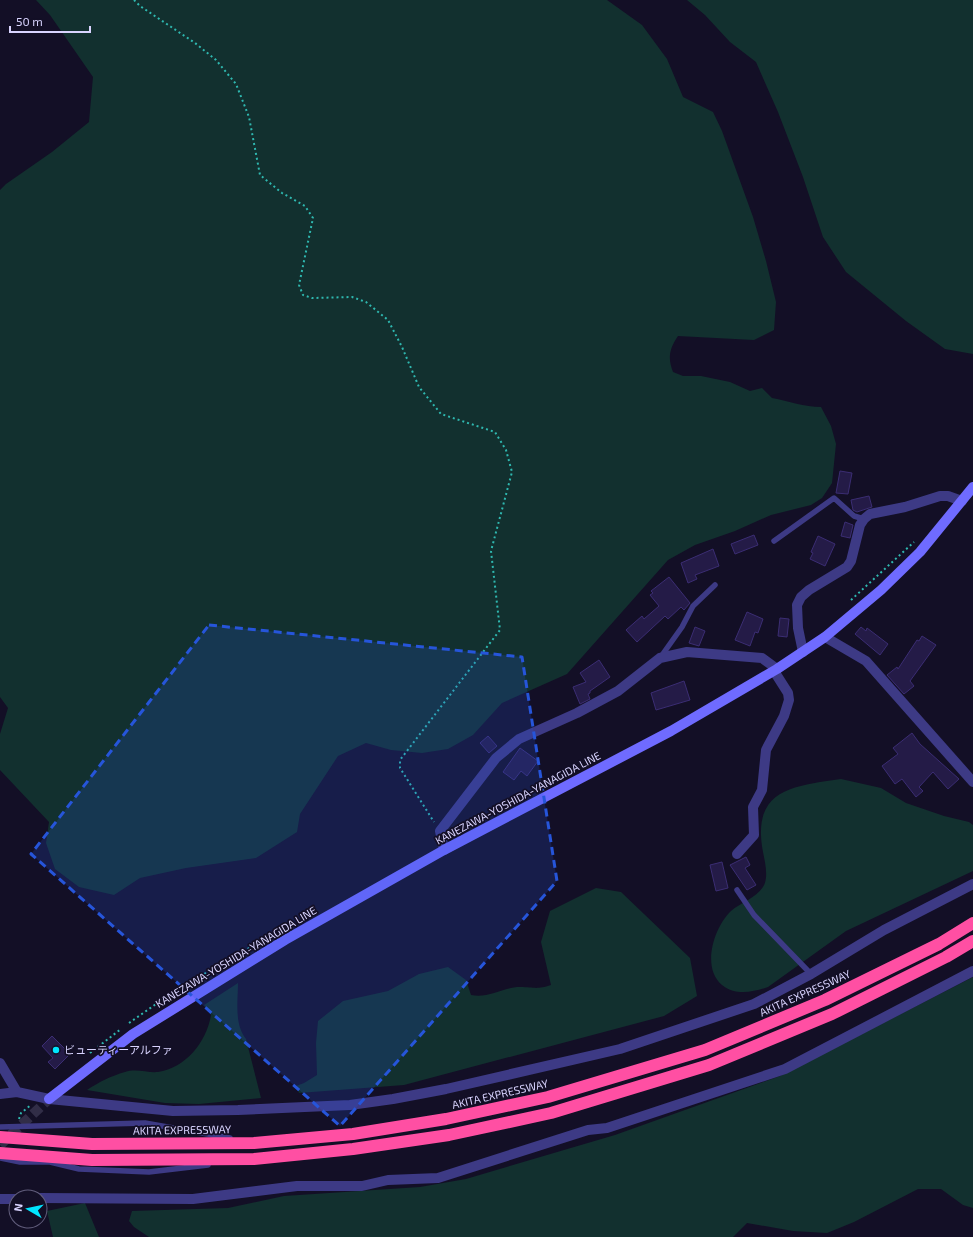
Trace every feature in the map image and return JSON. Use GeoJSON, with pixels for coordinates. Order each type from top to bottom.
{"type":"FeatureCollection","features":[{"type":"Feature","properties":{"kind":"highway","name":"AKITA EXPRESSWAY"},"geometry":{"type":"LineString","coordinates":[[0,1137],[92,1144],[254,1143],[353,1134],[446,1119],[548,1097],[697,1052],[825,1000],[939,944],[973,923]]}},
{"type":"Feature","properties":{"kind":"highway"},"geometry":{"type":"LineString","coordinates":[[0,1153],[92,1160],[254,1159],[353,1149],[449,1135],[551,1113],[723,1059],[832,1014],[946,957],[973,941]]}},
{"type":"Feature","properties":{"kind":"main road","name":"KANEZAWA-YOSHIDA-YANAGIDA LINE"},"geometry":{"type":"LineString","coordinates":[[44,1098],[133,1034],[285,940],[444,850],[671,731],[776,670],[825,637],[881,590],[920,552],[973,487]]}},
{"type":"Feature","properties":{"kind":"street"},"geometry":{"type":"LineString","coordinates":[[803,652],[798,628],[797,605],[801,597],[809,590],[847,567],[852,561],[860,525],[864,519],[870,514],[906,507],[940,496],[948,496],[962,501]]}},
{"type":"Feature","properties":{"kind":"street"},"geometry":{"type":"LineString","coordinates":[[825,637],[866,661],[973,782]]}},
{"type":"Feature","properties":{"kind":"street"},"geometry":{"type":"LineString","coordinates":[[444,850],[440,831],[496,758],[519,739],[578,713],[618,691],[660,658],[687,652],[762,658],[776,670],[788,693],[789,700],[784,716],[766,750],[762,790],[753,807],[754,835],[737,854]]}},
{"type":"Feature","properties":{"kind":"street"},"geometry":{"type":"LineString","coordinates":[[0,1094],[17,1092],[44,1098],[174,1111],[238,1110],[343,1105],[393,1100],[620,1049],[754,1004],[810,974],[884,930],[973,884]]}},
{"type":"Feature","properties":{"kind":"street"},"geometry":{"type":"LineString","coordinates":[[48,1198],[194,1199],[297,1186],[362,1186],[388,1180],[438,1178],[588,1130],[607,1128],[785,1069],[973,971]]}},
{"type":"Feature","properties":{"kind":"street"},"geometry":{"type":"LineString","coordinates":[[0,1063],[17,1092]]}},
{"type":"Feature","properties":{"kind":"lane"},"geometry":{"type":"LineString","coordinates":[[774,541],[834,498],[854,516],[864,519]]}},
{"type":"Feature","properties":{"kind":"lane"},"geometry":{"type":"LineString","coordinates":[[660,658],[682,627],[693,606],[715,584]]}},
{"type":"Feature","properties":{"kind":"lane"},"geometry":{"type":"LineString","coordinates":[[737,890],[754,915],[810,974]]}},
{"type":"Feature","properties":{"kind":"lane"},"geometry":{"type":"LineString","coordinates":[[0,1127],[145,1123],[254,1143]]}},
{"type":"Feature","properties":{"kind":"lane"},"geometry":{"type":"LineString","coordinates":[[0,1158],[20,1162],[50,1162],[79,1169],[149,1172],[254,1159]]}},
{"type":"Feature","properties":{"kind":"path"},"geometry":{"type":"LineString","coordinates":[[134,0],[140,6],[195,43],[211,56],[236,84],[249,117],[260,175],[282,193],[305,206],[313,218],[299,285],[304,295],[312,298],[352,297],[366,302],[388,320],[402,347],[419,387],[441,414],[495,432],[506,450],[512,472],[491,551],[500,630],[400,760],[400,768],[440,831]]}},
{"type":"Feature","properties":{"kind":"path"},"geometry":{"type":"LineString","coordinates":[[847,604],[915,541]]}},
{"type":"Feature","properties":{"kind":"path"},"geometry":{"type":"LineString","coordinates":[[86,1057],[102,1042],[176,990],[271,936]]}},
{"type":"Feature","properties":{"kind":"path"},"geometry":{"type":"LineString","coordinates":[[19,1121],[21,1113],[44,1098]]}},
{"type":"Feature","properties":{"kind":"highlighted area"},"geometry":{"type":"Polygon","coordinates":[[[209,625],[522,657],[557,881],[340,1126],[31,854],[209,625]]]}},
{"type":"Feature","properties":{"kind":"green space"},"geometry":{"type":"Polygon","coordinates":[[[36,0],[607,0],[642,25],[667,59],[683,97],[713,112],[722,131],[753,217],[776,302],[774,330],[754,340],[678,336],[670,353],[670,362],[673,372],[683,376],[701,376],[730,382],[750,391],[762,388],[772,398],[803,405],[821,407],[831,426],[836,444],[832,483],[822,498],[811,505],[771,515],[735,531],[695,545],[668,560],[567,674],[502,703],[473,735],[448,749],[422,753],[391,750],[366,743],[338,756],[300,814],[297,832],[256,858],[186,868],[140,878],[114,895],[79,887],[55,869],[46,843],[49,822],[0,770],[0,734],[8,708],[0,697],[0,190],[6,184],[52,152],[89,122],[93,77],[50,15],[36,0]]]}},
{"type":"Feature","properties":{"kind":"green space"},"geometry":{"type":"Polygon","coordinates":[[[687,0],[973,0],[973,354],[945,349],[906,321],[846,272],[823,237],[803,177],[778,112],[756,62],[730,42],[705,15],[687,0]]]}},
{"type":"Feature","properties":{"kind":"green space"},"geometry":{"type":"Polygon","coordinates":[[[841,779],[881,788],[906,803],[944,816],[969,822],[973,825],[973,871],[846,931],[768,987],[745,992],[733,991],[727,988],[716,978],[712,969],[712,948],[719,927],[725,918],[731,911],[760,891],[765,883],[766,870],[761,831],[763,815],[770,803],[780,794],[807,784],[841,779]]]}},
{"type":"Feature","properties":{"kind":"green space"},"geometry":{"type":"Polygon","coordinates":[[[596,888],[621,892],[690,958],[697,996],[664,1016],[404,1085],[299,1093],[296,1086],[317,1075],[316,1043],[318,1021],[343,1001],[388,991],[419,974],[448,967],[466,980],[471,995],[477,996],[520,987],[538,988],[551,985],[541,942],[550,911],[596,888]]]}},
{"type":"Feature","properties":{"kind":"green space"},"geometry":{"type":"Polygon","coordinates":[[[973,977],[973,1208],[963,1205],[941,1189],[918,1189],[854,1222],[827,1233],[793,1231],[747,1223],[733,1237],[149,1237],[134,1227],[129,1221],[132,1211],[228,1208],[284,1196],[420,1187],[466,1179],[615,1135],[780,1076],[973,977]]]}},
{"type":"Feature","properties":{"kind":"green space"},"geometry":{"type":"Polygon","coordinates":[[[238,983],[238,1019],[242,1033],[246,1039],[261,1098],[199,1104],[165,1103],[87,1090],[96,1084],[129,1071],[158,1072],[178,1065],[194,1052],[209,1025],[211,1015],[204,1005],[238,983]]]}},
{"type":"Feature","properties":{"kind":"green space"},"geometry":{"type":"Polygon","coordinates":[[[85,1203],[99,1237],[53,1237],[48,1211],[85,1203]]]}},
{"type":"Feature","properties":{"kind":"building"},"geometry":{"type":"Polygon","coordinates":[[[840,471],[852,473],[848,494],[836,493],[840,471]]]}},
{"type":"Feature","properties":{"kind":"building"},"geometry":{"type":"Polygon","coordinates":[[[869,496],[872,507],[857,512],[853,510],[851,500],[869,496]]]}},
{"type":"Feature","properties":{"kind":"building"},"geometry":{"type":"Polygon","coordinates":[[[845,522],[853,525],[850,538],[841,536],[845,522]]]}},
{"type":"Feature","properties":{"kind":"building"},"geometry":{"type":"Polygon","coordinates":[[[754,535],[758,545],[735,554],[731,544],[754,535]]]}},
{"type":"Feature","properties":{"kind":"building"},"geometry":{"type":"Polygon","coordinates":[[[818,536],[835,544],[825,566],[810,559],[813,553],[811,552],[818,536]]]}},
{"type":"Feature","properties":{"kind":"building"},"geometry":{"type":"Polygon","coordinates":[[[713,549],[719,566],[695,575],[697,579],[688,583],[681,563],[713,549]]]}},
{"type":"Feature","properties":{"kind":"building"},"geometry":{"type":"Polygon","coordinates":[[[669,577],[690,603],[684,610],[681,607],[668,619],[665,616],[637,642],[626,630],[642,616],[644,619],[659,606],[650,595],[653,593],[651,591],[669,577]]]}},
{"type":"Feature","properties":{"kind":"building"},"geometry":{"type":"Polygon","coordinates":[[[747,612],[763,619],[758,633],[755,632],[750,646],[735,640],[747,612]]]}},
{"type":"Feature","properties":{"kind":"building"},"geometry":{"type":"Polygon","coordinates":[[[780,618],[789,619],[787,637],[778,636],[780,618]]]}},
{"type":"Feature","properties":{"kind":"building"},"geometry":{"type":"Polygon","coordinates":[[[695,627],[705,631],[699,646],[689,643],[695,627]]]}},
{"type":"Feature","properties":{"kind":"building"},"geometry":{"type":"Polygon","coordinates":[[[861,627],[866,631],[867,628],[888,644],[880,655],[855,634],[861,627]]]}},
{"type":"Feature","properties":{"kind":"building"},"geometry":{"type":"Polygon","coordinates":[[[922,636],[936,645],[910,681],[914,686],[904,694],[887,675],[897,667],[898,669],[917,640],[919,641],[922,636]]]}},
{"type":"Feature","properties":{"kind":"building"},"geometry":{"type":"Polygon","coordinates":[[[599,660],[610,677],[590,691],[588,694],[590,699],[580,704],[573,687],[586,682],[580,673],[599,660]]]}},
{"type":"Feature","properties":{"kind":"building"},"geometry":{"type":"Polygon","coordinates":[[[684,681],[690,700],[656,710],[651,693],[684,681]]]}},
{"type":"Feature","properties":{"kind":"building"},"geometry":{"type":"Polygon","coordinates":[[[912,733],[920,744],[959,779],[948,789],[933,772],[919,787],[923,791],[916,797],[902,779],[895,784],[882,766],[898,754],[893,748],[912,733]]]}},
{"type":"Feature","properties":{"kind":"building"},"geometry":{"type":"Polygon","coordinates":[[[488,736],[497,746],[489,753],[480,743],[488,736]]]}},
{"type":"Feature","properties":{"kind":"building"},"geometry":{"type":"Polygon","coordinates":[[[520,748],[538,761],[527,776],[521,771],[514,780],[503,772],[520,748]]]}},
{"type":"Feature","properties":{"kind":"building"},"geometry":{"type":"Polygon","coordinates":[[[746,857],[750,865],[745,868],[756,885],[747,890],[730,865],[746,857]]]}},
{"type":"Feature","properties":{"kind":"building"},"geometry":{"type":"Polygon","coordinates":[[[722,862],[728,888],[716,891],[710,865],[722,862]]]}},
{"type":"Feature","properties":{"kind":"building","name":"ビューティーアルファ"},"geometry":{"type":"Polygon","coordinates":[[[52,1036],[70,1054],[55,1069],[48,1062],[53,1058],[42,1046],[52,1036]]]}},
{"type":"Feature","properties":{"kind":"tunnel"},"geometry":{"type":"LineString","coordinates":[[0,1145],[49,1099]]}},
{"type":"Feature","properties":{"kind":"place","name":"ビューティーアルファ"},"geometry":{"type":"Point","coordinates":[56,1050]}}]}
